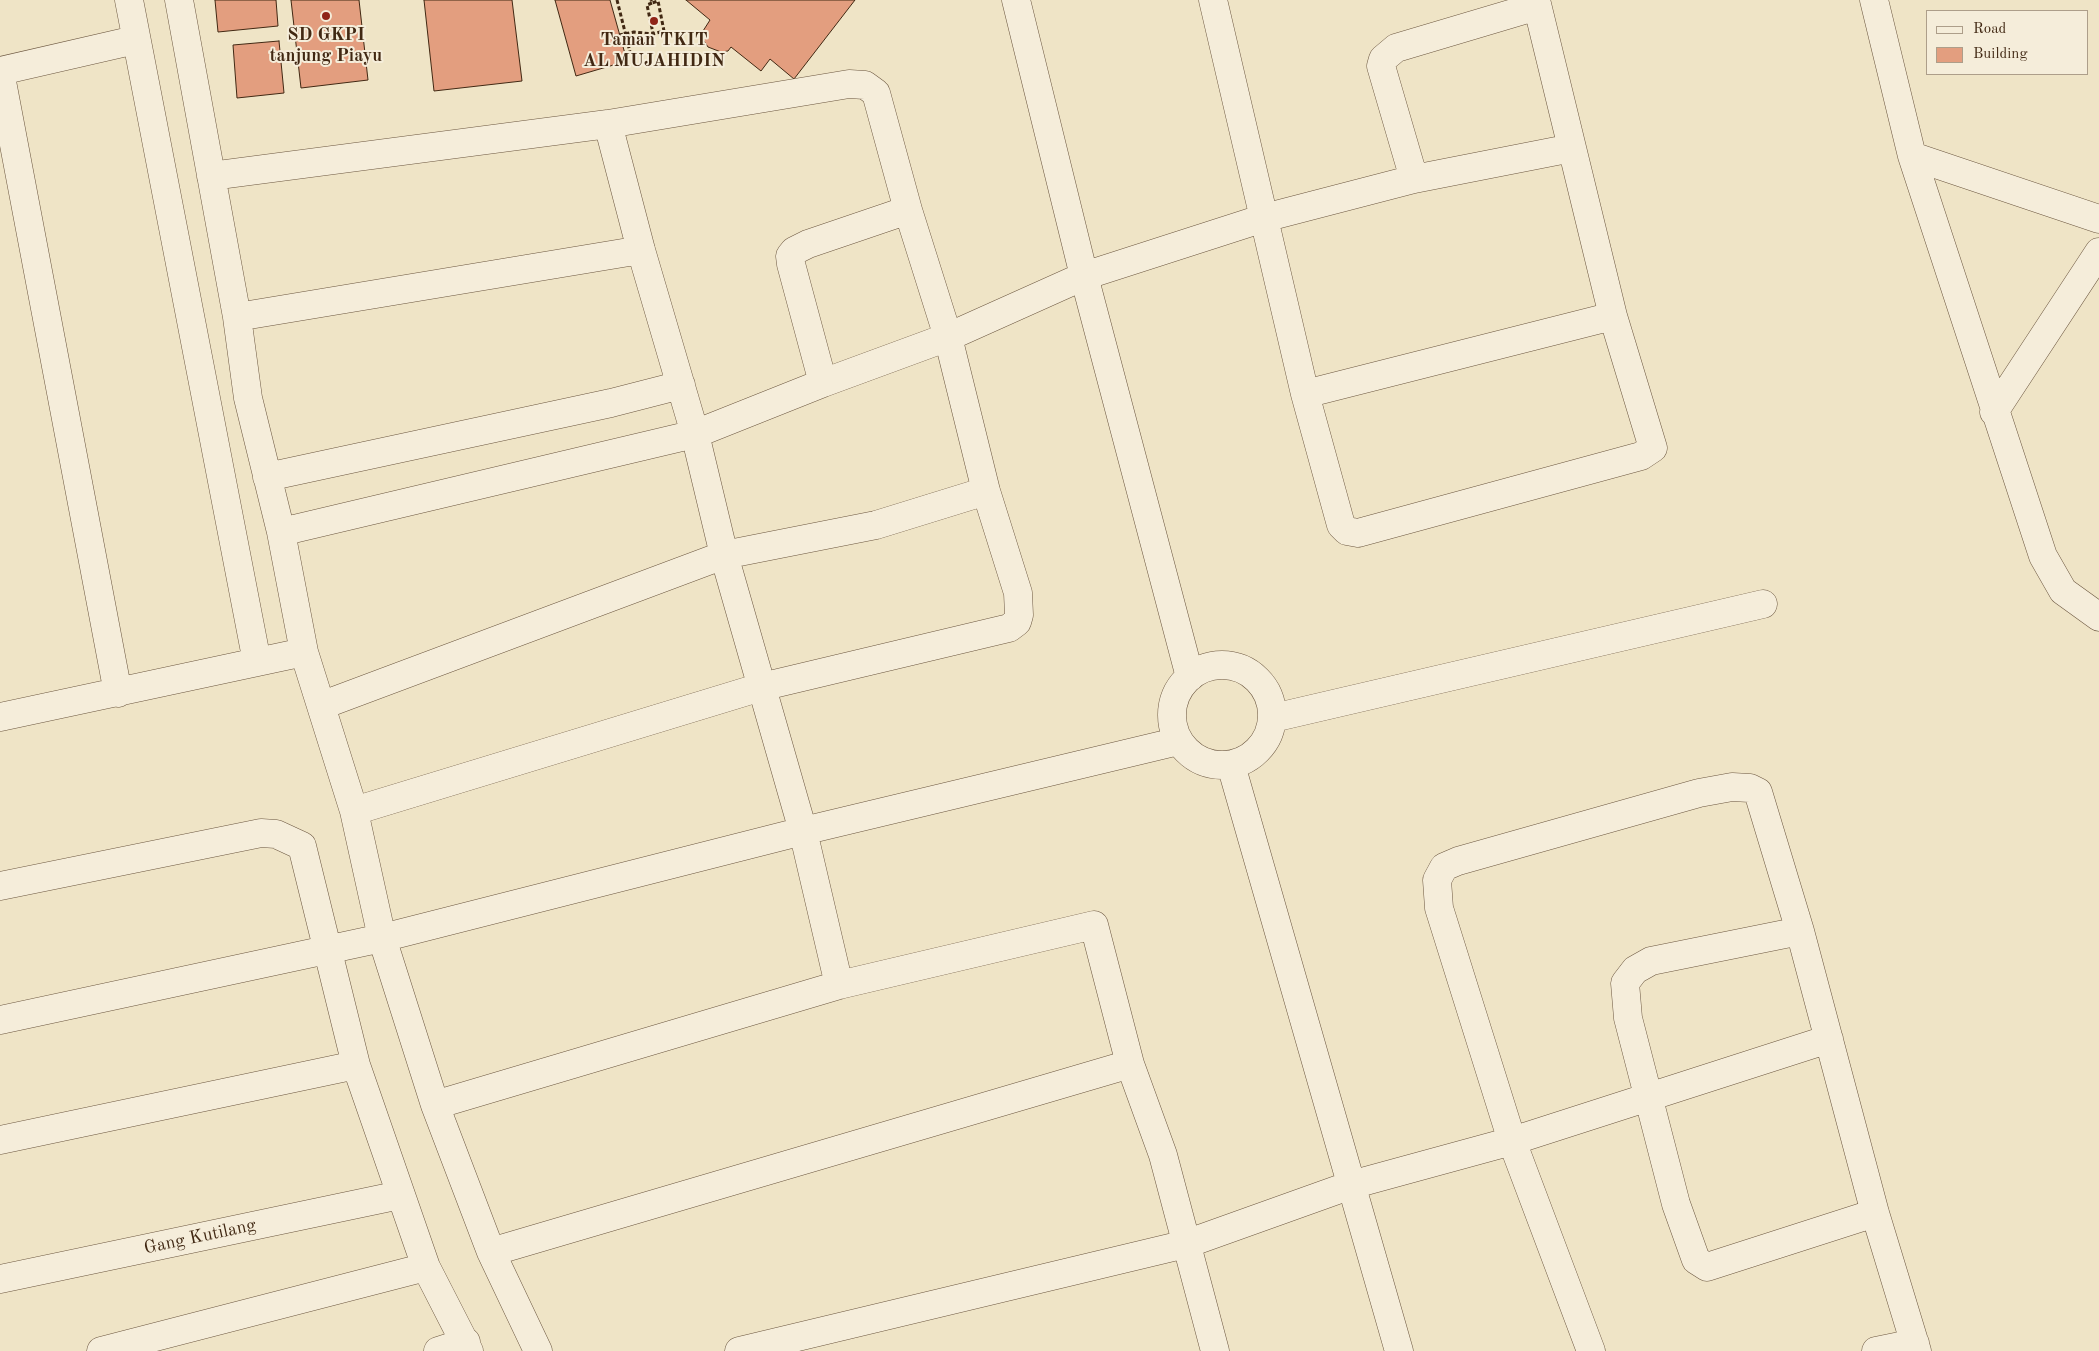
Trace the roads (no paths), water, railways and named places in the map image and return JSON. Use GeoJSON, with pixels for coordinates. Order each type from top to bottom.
{"type":"FeatureCollection","features":[{"type":"Feature","properties":{"kind":"street"},"geometry":{"type":"LineString","coordinates":[[128,0],[257,662]]}},
{"type":"Feature","properties":{"kind":"street"},"geometry":{"type":"LineString","coordinates":[[179,0],[237,317],[248,398],[281,532],[304,652],[323,705],[354,810],[382,938],[435,1105],[491,1252],[538,1351]]}},
{"type":"Feature","properties":{"kind":"street"},"geometry":{"type":"LineString","coordinates":[[1016,0],[1084,276],[1190,677]]}},
{"type":"Feature","properties":{"kind":"street"},"geometry":{"type":"LineString","coordinates":[[1213,0],[1305,394],[1341,525],[1347,530],[1358,533],[1648,452],[1653,448],[1613,316],[1537,3],[1396,48],[1383,59],[1380,66],[1414,179]]}},
{"type":"Feature","properties":{"kind":"street"},"geometry":{"type":"LineString","coordinates":[[1874,0],[1912,156],[1994,412],[2043,556],[2063,591],[2098,615]]}},
{"type":"Feature","properties":{"kind":"street"},"geometry":{"type":"LineString","coordinates":[[118,693],[0,71],[135,40]]}},
{"type":"Feature","properties":{"kind":"street"},"geometry":{"type":"LineString","coordinates":[[211,176],[608,124],[849,84],[865,85],[876,93],[908,210],[948,337],[986,491],[1018,593],[1019,615],[1017,622],[1010,628],[761,687],[354,810]]}},
{"type":"Feature","properties":{"kind":"street"},"geometry":{"type":"LineString","coordinates":[[608,124],[641,250],[695,434],[724,555],[803,831],[839,985]]}},
{"type":"Feature","properties":{"kind":"street"},"geometry":{"type":"LineString","coordinates":[[281,532],[695,434],[823,382],[948,337],[1084,276],[1264,218],[1414,179],[1572,148]]}},
{"type":"Feature","properties":{"kind":"street"},"geometry":{"type":"LineString","coordinates":[[1912,156],[2099,219]]}},
{"type":"Feature","properties":{"kind":"street"},"geometry":{"type":"LineString","coordinates":[[823,382],[790,264],[790,256],[794,251],[808,244],[908,210]]}},
{"type":"Feature","properties":{"kind":"street"},"geometry":{"type":"LineString","coordinates":[[237,317],[641,250]]}},
{"type":"Feature","properties":{"kind":"street"},"geometry":{"type":"LineString","coordinates":[[1994,412],[2099,252]]}},
{"type":"Feature","properties":{"kind":"street"},"geometry":{"type":"LineString","coordinates":[[1305,394],[1613,316]]}},
{"type":"Feature","properties":{"kind":"street"},"geometry":{"type":"LineString","coordinates":[[267,477],[612,403],[681,384]]}},
{"type":"Feature","properties":{"kind":"street"},"geometry":{"type":"LineString","coordinates":[[323,705],[724,555],[876,525],[986,491]]}},
{"type":"Feature","properties":{"kind":"street"},"geometry":{"type":"LineString","coordinates":[[1273,718],[1763,604]]}},
{"type":"Feature","properties":{"kind":"street"},"geometry":{"type":"LineString","coordinates":[[0,717],[304,652]]}},
{"type":"Feature","properties":{"kind":"street"},"geometry":{"type":"LineString","coordinates":[[1226,665],[1245,670],[1260,682],[1270,698],[1273,718],[1271,731],[1265,744],[1256,754],[1244,761],[1221,766],[1202,762],[1179,742],[1174,731],[1173,707],[1181,685],[1190,677],[1207,667],[1226,665]]}},
{"type":"Feature","properties":{"kind":"street"},"geometry":{"type":"LineString","coordinates":[[0,1020],[382,938],[803,831],[1179,742]]}},
{"type":"Feature","properties":{"kind":"street"},"geometry":{"type":"LineString","coordinates":[[1231,765],[1399,1351]]}},
{"type":"Feature","properties":{"kind":"street"},"geometry":{"type":"LineString","coordinates":[[1591,1351],[1512,1141],[1439,908],[1437,880],[1444,867],[1458,861],[1699,793],[1732,787],[1750,788],[1758,792],[1800,931],[1875,1214],[1916,1347],[1876,1351]]}},
{"type":"Feature","properties":{"kind":"street"},"geometry":{"type":"LineString","coordinates":[[0,886],[261,833],[276,834],[302,846],[356,1065],[426,1267],[468,1346],[438,1351]]}},
{"type":"Feature","properties":{"kind":"street"},"geometry":{"type":"LineString","coordinates":[[435,1105],[839,985],[1094,925],[1130,1064],[1163,1154],[1215,1351]]}},
{"type":"Feature","properties":{"kind":"street"},"geometry":{"type":"LineString","coordinates":[[1800,931],[1651,961],[1635,970],[1625,983],[1628,1018],[1650,1097],[1676,1204],[1696,1260],[1707,1267],[1875,1214]]}},
{"type":"Feature","properties":{"kind":"street"},"geometry":{"type":"LineString","coordinates":[[739,1351],[1186,1244],[1351,1186],[1512,1141],[1829,1039]]}},
{"type":"Feature","properties":{"kind":"street"},"geometry":{"type":"LineString","coordinates":[[491,1252],[1130,1064]]}},
{"type":"Feature","properties":{"kind":"street"},"geometry":{"type":"LineString","coordinates":[[0,1140],[356,1065]]}},
{"type":"Feature","properties":{"kind":"street","name":"Gang Kutilang"},"geometry":{"type":"LineString","coordinates":[[0,1279],[400,1196]]}},
{"type":"Feature","properties":{"kind":"street"},"geometry":{"type":"LineString","coordinates":[[101,1351],[426,1267]]}},
{"type":"Feature","properties":{"kind":"place","name":"SD GKPI tanjung Piayu"},"geometry":{"type":"Point","coordinates":[326,16]}},
{"type":"Feature","properties":{"kind":"place","name":"Taman TKIT AL MUJAHIDIN"},"geometry":{"type":"Point","coordinates":[654,21]}}]}
